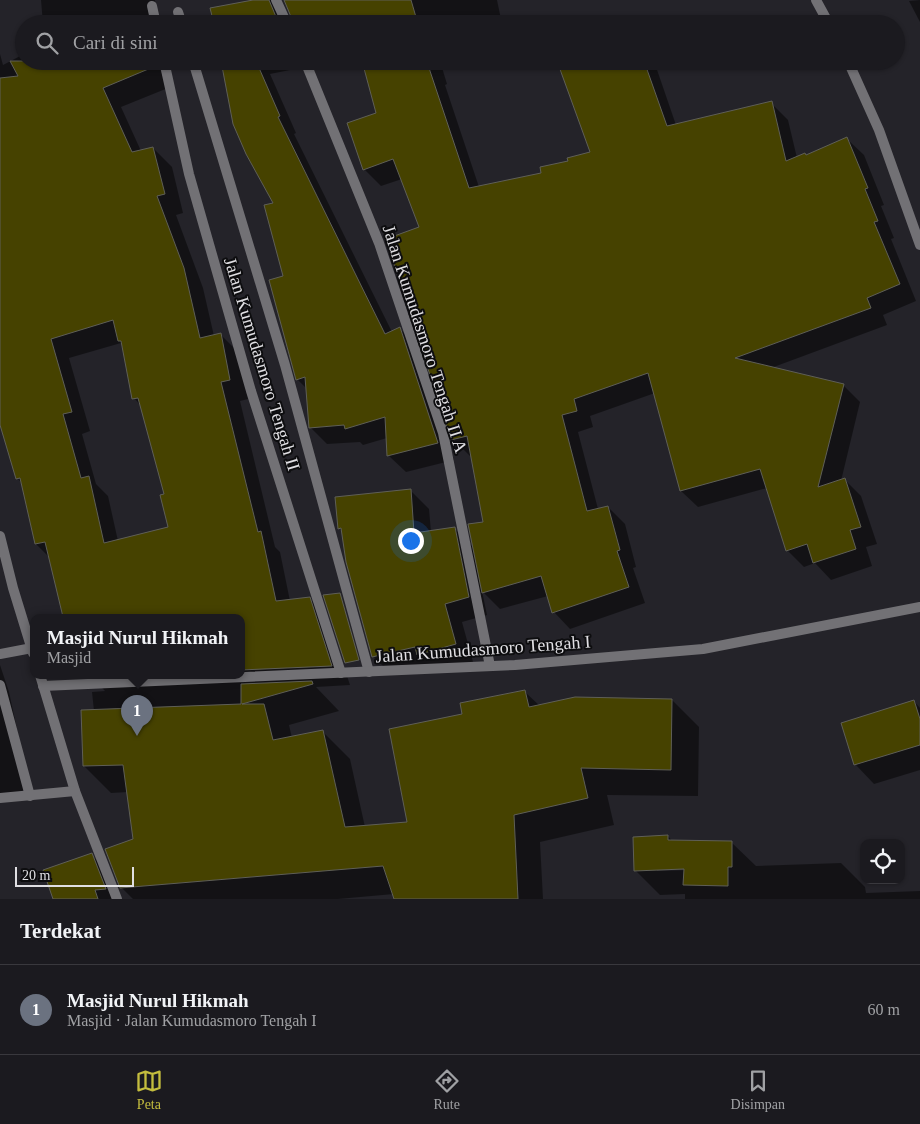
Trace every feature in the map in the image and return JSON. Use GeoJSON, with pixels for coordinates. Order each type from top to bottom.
{"type":"FeatureCollection","features":[{"type":"Feature","properties":{"kind":"street"},"geometry":{"type":"LineString","coordinates":[[276,0],[283,15]]}},
{"type":"Feature","properties":{"kind":"street"},"geometry":{"type":"LineString","coordinates":[[816,0],[824,15]]}},
{"type":"Feature","properties":{"kind":"street"},"geometry":{"type":"LineString","coordinates":[[152,6],[154,15]]}},
{"type":"Feature","properties":{"kind":"street","name":"Jalan Kumudasmoro Tengah II"},"geometry":{"type":"LineString","coordinates":[[166,70],[189,174],[248,382],[341,673]]}},
{"type":"Feature","properties":{"kind":"street"},"geometry":{"type":"LineString","coordinates":[[196,70],[285,365],[369,672]]}},
{"type":"Feature","properties":{"kind":"street","name":"Jalan Kumudasmoro Tengah II A"},"geometry":{"type":"LineString","coordinates":[[309,70],[379,243],[443,433],[490,666]]}},
{"type":"Feature","properties":{"kind":"street"},"geometry":{"type":"LineString","coordinates":[[852,70],[879,130],[920,245]]}},
{"type":"Feature","properties":{"kind":"street"},"geometry":{"type":"LineString","coordinates":[[0,536],[30,644]]}},
{"type":"Feature","properties":{"kind":"street","name":"Jalan Kumudasmoro Tengah I"},"geometry":{"type":"LineString","coordinates":[[245,677],[515,665],[703,649],[920,607]]}},
{"type":"Feature","properties":{"kind":"street"},"geometry":{"type":"LineString","coordinates":[[0,654],[30,651]]}},
{"type":"Feature","properties":{"kind":"street"},"geometry":{"type":"LineString","coordinates":[[41,679],[75,791],[117,899]]}},
{"type":"Feature","properties":{"kind":"street","name":"Jalan Kumudasmoro Tengah I"},"geometry":{"type":"LineString","coordinates":[[43,686],[203,679]]}},
{"type":"Feature","properties":{"kind":"street"},"geometry":{"type":"LineString","coordinates":[[0,684],[30,796]]}},
{"type":"Feature","properties":{"kind":"street"},"geometry":{"type":"LineString","coordinates":[[0,798],[75,791]]}},
{"type":"Feature","properties":{"kind":"building"},"geometry":{"type":"Polygon","coordinates":[[[253,0],[269,0],[275,15],[212,15],[210,8],[253,0]]]}},
{"type":"Feature","properties":{"kind":"building"},"geometry":{"type":"Polygon","coordinates":[[[284,0],[411,0],[415,15],[290,15],[284,0]]]}},
{"type":"Feature","properties":{"kind":"building"},"geometry":{"type":"Polygon","coordinates":[[[10,61],[15,61],[15,70],[146,70],[103,88],[132,152],[153,147],[165,194],[157,196],[184,268],[200,338],[221,333],[230,380],[221,382],[258,532],[261,531],[276,601],[310,597],[332,666],[245,670],[245,614],[62,614],[45,542],[35,544],[20,478],[16,479],[0,425],[0,78],[18,76],[10,61]],[[113,320],[51,339],[72,412],[63,414],[81,478],[89,476],[104,543],[168,527],[160,495],[164,494],[138,398],[132,399],[121,341],[118,341],[113,320]]]}},
{"type":"Feature","properties":{"kind":"building"},"geometry":{"type":"Polygon","coordinates":[[[223,70],[260,70],[280,116],[278,117],[385,334],[400,327],[438,443],[387,456],[385,417],[345,429],[344,425],[309,428],[305,377],[296,380],[269,280],[283,276],[264,205],[273,203],[246,154],[233,124],[223,70]]]}},
{"type":"Feature","properties":{"kind":"building"},"geometry":{"type":"Polygon","coordinates":[[[364,70],[430,70],[469,188],[541,173],[540,167],[568,161],[567,158],[590,152],[560,70],[647,70],[667,126],[772,101],[786,161],[805,153],[806,155],[847,137],[868,188],[865,189],[878,221],[874,222],[900,284],[867,298],[871,308],[735,358],[844,384],[818,487],[845,478],[861,527],[850,530],[856,549],[813,563],[807,544],[786,551],[760,469],[680,491],[648,373],[574,399],[577,411],[562,415],[587,511],[608,506],[620,550],[617,551],[629,587],[552,613],[541,576],[482,593],[468,524],[483,522],[467,436],[451,440],[386,239],[419,227],[393,159],[363,170],[347,123],[376,113],[364,70]]]}},
{"type":"Feature","properties":{"kind":"building"},"geometry":{"type":"Polygon","coordinates":[[[411,489],[414,533],[455,527],[469,597],[445,604],[456,644],[417,655],[415,647],[372,657],[346,562],[341,528],[338,529],[335,497],[411,489]]]}},
{"type":"Feature","properties":{"kind":"building"},"geometry":{"type":"Polygon","coordinates":[[[340,593],[359,660],[345,663],[323,595],[340,593]]]}},
{"type":"Feature","properties":{"kind":"building"},"geometry":{"type":"Polygon","coordinates":[[[312,681],[313,684],[242,704],[264,704],[273,740],[323,730],[345,827],[407,822],[389,729],[462,714],[460,703],[525,690],[529,707],[575,697],[672,699],[671,770],[581,768],[588,798],[514,815],[518,899],[394,899],[383,866],[120,888],[105,849],[133,839],[123,765],[83,766],[81,710],[241,704],[241,684],[312,681]]]}},
{"type":"Feature","properties":{"kind":"building"},"geometry":{"type":"Polygon","coordinates":[[[914,700],[920,719],[920,745],[854,765],[841,723],[914,700]]]}},
{"type":"Feature","properties":{"kind":"building"},"geometry":{"type":"Polygon","coordinates":[[[668,835],[668,840],[732,841],[732,867],[728,867],[728,886],[683,885],[684,869],[634,871],[633,837],[668,835]]]}},
{"type":"Feature","properties":{"kind":"building"},"geometry":{"type":"Polygon","coordinates":[[[92,853],[106,889],[95,890],[98,899],[53,899],[43,870],[92,853]]]}},
{"type":"Feature","properties":{"kind":"place","name":"Masjid Nurul Hikmah"},"geometry":{"type":"Point","coordinates":[137,736]}}]}
